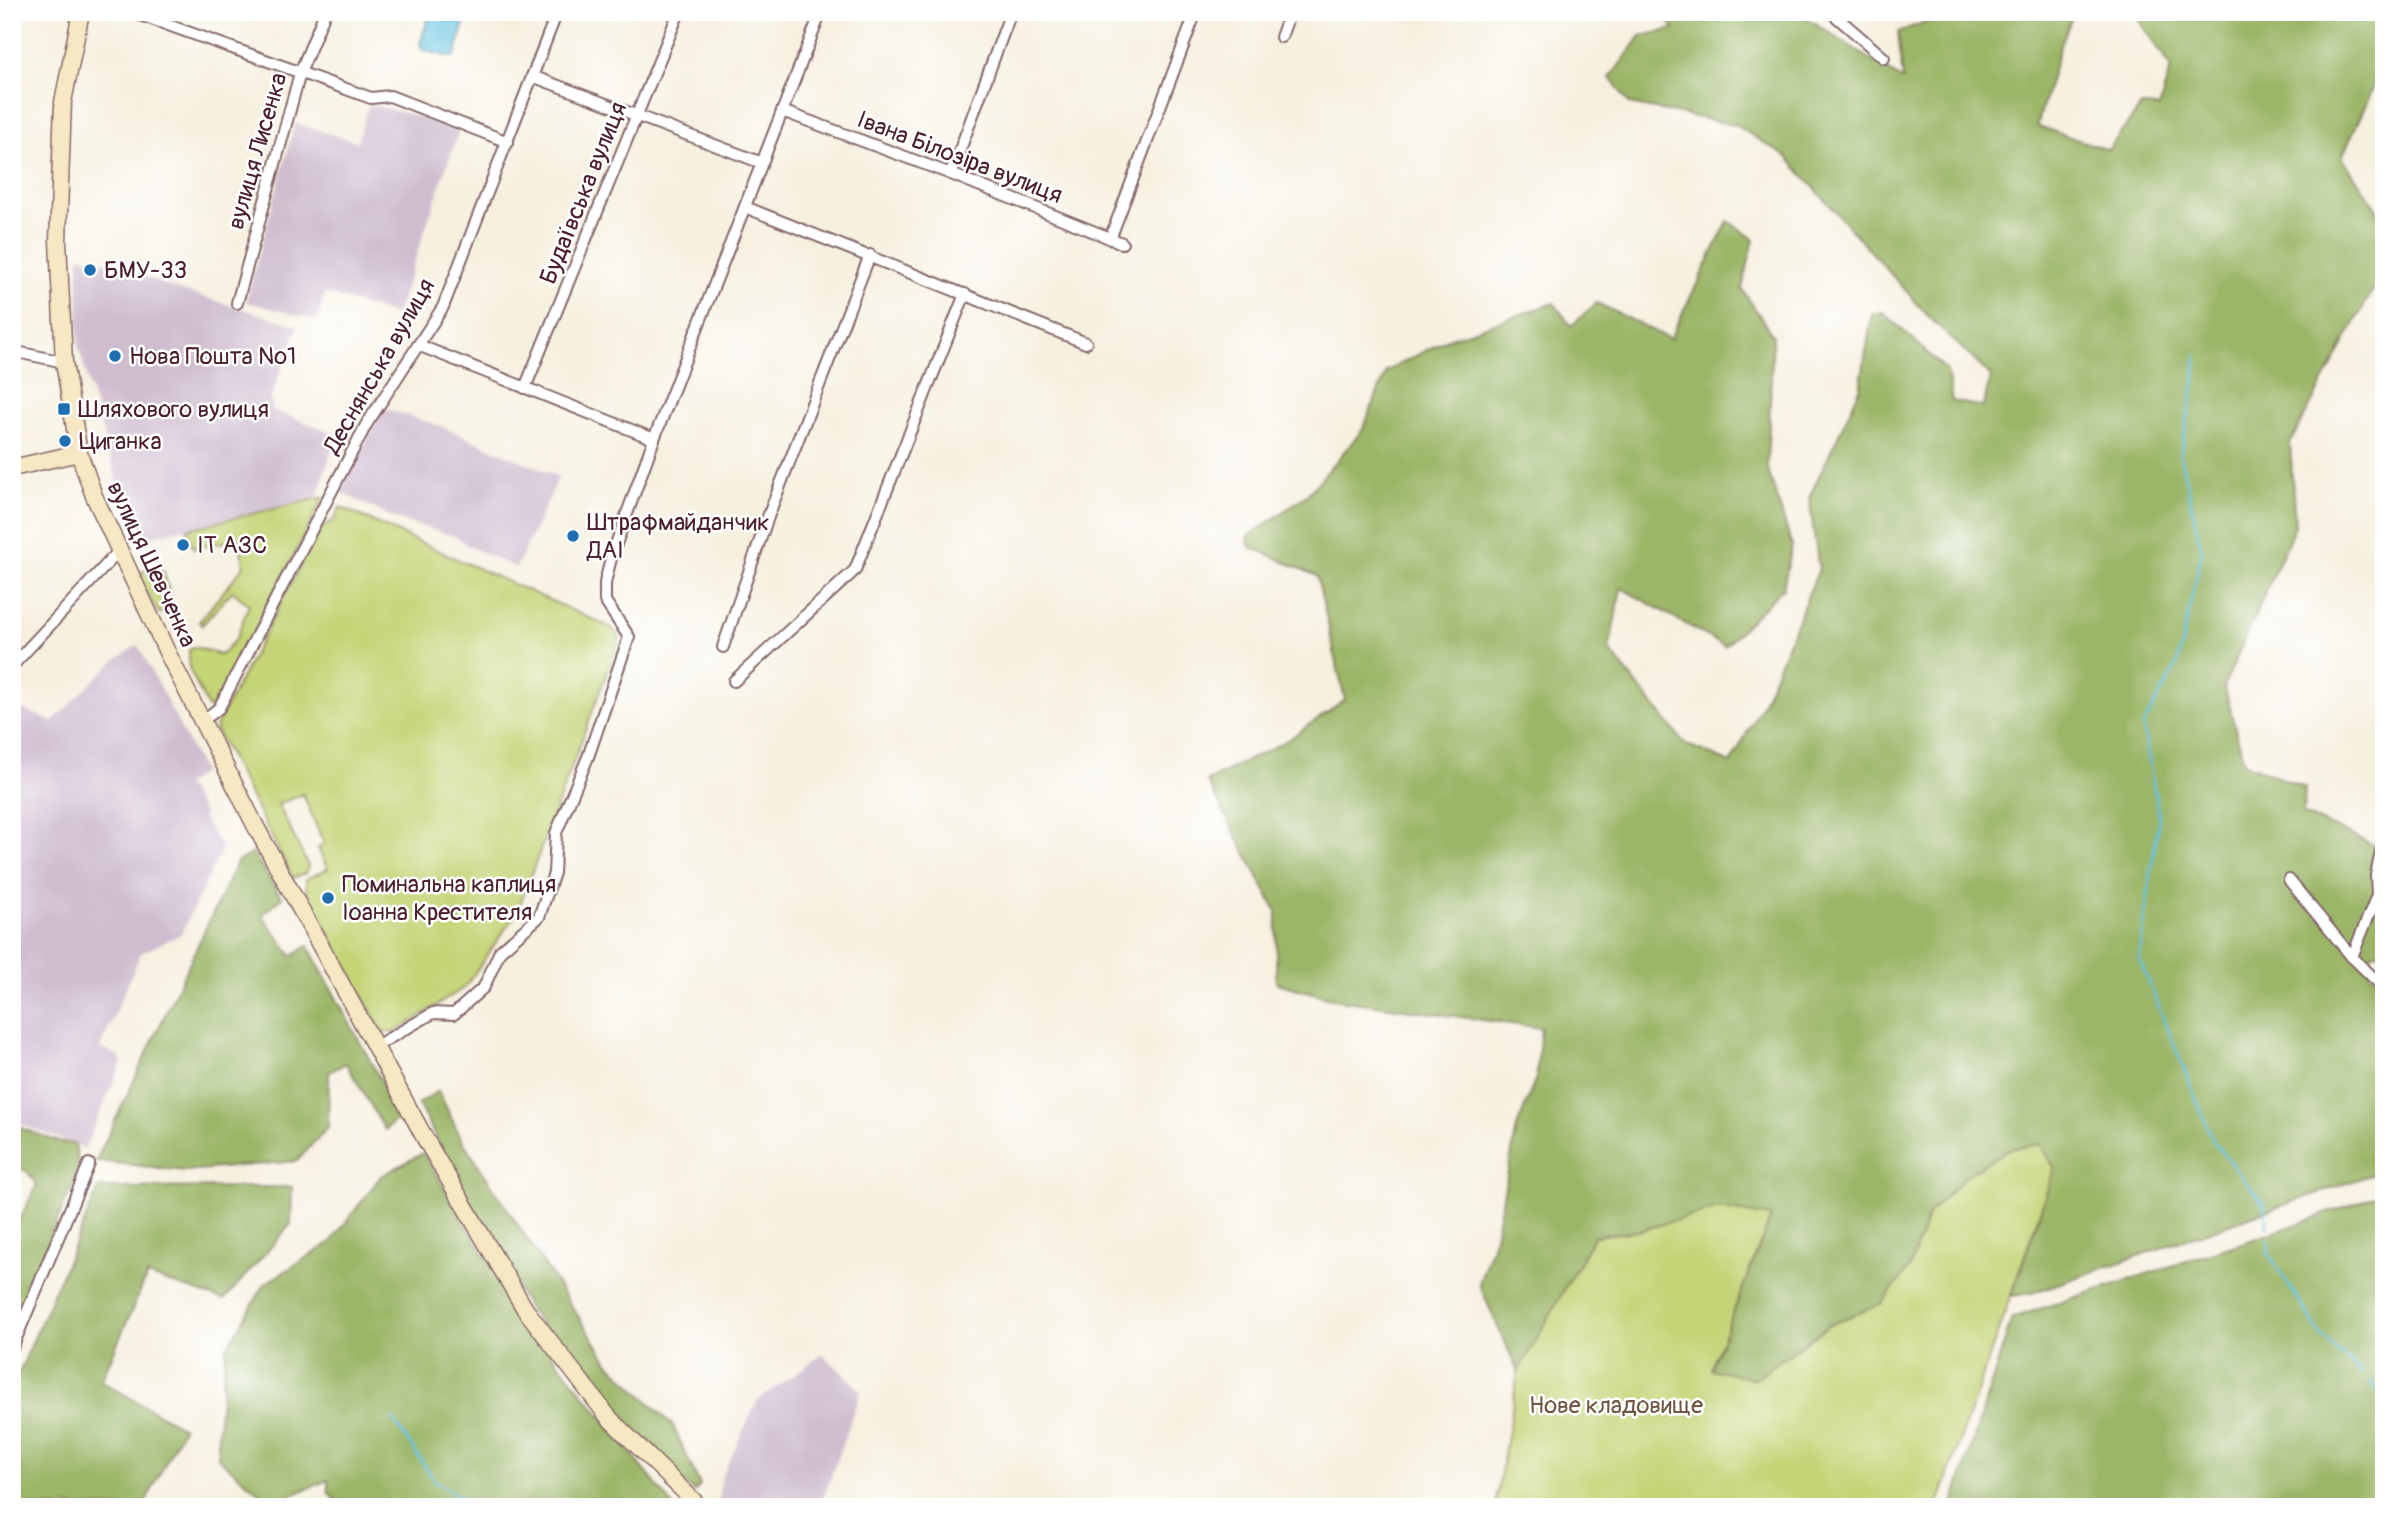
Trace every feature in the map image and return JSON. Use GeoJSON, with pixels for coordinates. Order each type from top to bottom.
{"type":"FeatureCollection","features":[{"type":"Feature","properties":{"kind":"street","name":"вулиця Шевченка"},"geometry":{"type":"LineString","coordinates":[[81,12],[63,102],[58,241],[64,362],[79,453],[94,495],[201,722],[427,1142],[524,1309],[610,1419],[700,1507]]}},
{"type":"Feature","properties":{"kind":"street"},"geometry":{"type":"LineString","coordinates":[[132,12],[371,98],[390,96],[508,142]]}},
{"type":"Feature","properties":{"kind":"street","name":"вулиця Лисенка"},"geometry":{"type":"LineString","coordinates":[[237,303],[300,73],[325,12]]}},
{"type":"Feature","properties":{"kind":"street","name":"Деснянська вулиця"},"geometry":{"type":"LineString","coordinates":[[201,722],[219,708],[366,425],[443,307],[558,12]]}},
{"type":"Feature","properties":{"kind":"street","name":"Будаївська вулиця"},"geometry":{"type":"LineString","coordinates":[[525,388],[679,12]]}},
{"type":"Feature","properties":{"kind":"street"},"geometry":{"type":"LineString","coordinates":[[376,1046],[433,1013],[454,1014],[484,988],[500,951],[539,917],[554,873],[556,833],[588,757],[629,637],[604,601],[611,558],[654,439],[821,12]]}},
{"type":"Feature","properties":{"kind":"street"},"geometry":{"type":"LineString","coordinates":[[951,174],[1011,12]]}},
{"type":"Feature","properties":{"kind":"street"},"geometry":{"type":"LineString","coordinates":[[1110,239],[1196,12]]}},
{"type":"Feature","properties":{"kind":"street"},"geometry":{"type":"LineString","coordinates":[[1281,37],[1290,12]]}},
{"type":"Feature","properties":{"kind":"street"},"geometry":{"type":"LineString","coordinates":[[1831,12],[1884,58]]}},
{"type":"Feature","properties":{"kind":"street"},"geometry":{"type":"LineString","coordinates":[[532,76],[762,163]]}},
{"type":"Feature","properties":{"kind":"street","name":"Івана Білозіра вулиця"},"geometry":{"type":"LineString","coordinates":[[782,111],[951,174],[1122,243]]}},
{"type":"Feature","properties":{"kind":"street"},"geometry":{"type":"LineString","coordinates":[[746,207],[1086,343]]}},
{"type":"Feature","properties":{"kind":"street"},"geometry":{"type":"LineString","coordinates":[[723,647],[769,514],[870,255]]}},
{"type":"Feature","properties":{"kind":"street"},"geometry":{"type":"LineString","coordinates":[[734,681],[855,570],[965,294]]}},
{"type":"Feature","properties":{"kind":"street"},"geometry":{"type":"LineString","coordinates":[[418,345],[654,439]]}},
{"type":"Feature","properties":{"kind":"street"},"geometry":{"type":"LineString","coordinates":[[12,351],[64,362]]}},
{"type":"Feature","properties":{"kind":"street"},"geometry":{"type":"LineString","coordinates":[[14,470],[79,453]]}},
{"type":"Feature","properties":{"kind":"street"},"geometry":{"type":"LineString","coordinates":[[12,666],[119,551]]}},
{"type":"Feature","properties":{"kind":"street"},"geometry":{"type":"LineString","coordinates":[[2352,957],[2377,895],[2376,875],[2384,838]]}},
{"type":"Feature","properties":{"kind":"street"},"geometry":{"type":"LineString","coordinates":[[2290,880],[2352,957],[2384,988]]}},
{"type":"Feature","properties":{"kind":"street"},"geometry":{"type":"LineString","coordinates":[[12,1348],[89,1164]]}},
{"type":"Feature","properties":{"kind":"shaded area"},"geometry":{"type":"Polygon","coordinates":[[[369,104],[459,130],[396,315],[325,293],[317,320],[246,302],[295,123],[357,142],[369,104]]]}},
{"type":"Feature","properties":{"kind":"shaded area"},"geometry":{"type":"Polygon","coordinates":[[[79,256],[97,259],[177,289],[298,326],[271,397],[272,410],[337,434],[317,497],[144,538],[118,485],[78,346],[79,256]]]}},
{"type":"Feature","properties":{"kind":"shaded area"},"geometry":{"type":"Polygon","coordinates":[[[383,408],[440,426],[559,477],[516,568],[466,545],[457,537],[396,519],[340,492],[383,408]]]}},
{"type":"Feature","properties":{"kind":"shaded area"},"geometry":{"type":"Polygon","coordinates":[[[138,645],[203,772],[185,785],[222,848],[181,934],[141,953],[100,1048],[119,1056],[122,1062],[85,1148],[12,1121],[12,704],[52,722],[113,662],[138,645]]]}},
{"type":"Feature","properties":{"kind":"shaded area"},"geometry":{"type":"Polygon","coordinates":[[[823,1354],[861,1391],[820,1507],[723,1507],[718,1502],[722,1476],[757,1401],[823,1354]]]}},
{"type":"Feature","properties":{"kind":"green space"},"geometry":{"type":"Polygon","coordinates":[[[1663,12],[1797,12],[1903,80],[1898,32],[1928,21],[1928,12],[2074,12],[2060,46],[2037,126],[2108,150],[2141,106],[2159,107],[2171,67],[2133,12],[2384,14],[2384,64],[2342,157],[2384,220],[2384,269],[2290,443],[2295,526],[2224,685],[2244,763],[2305,788],[2303,814],[2384,850],[2384,951],[2371,953],[2370,973],[2384,982],[2384,1170],[2032,1293],[2012,1296],[2055,1168],[2040,1144],[2009,1149],[1965,1176],[1928,1214],[1910,1267],[1882,1303],[1829,1325],[1754,1379],[1711,1369],[1771,1217],[1719,1208],[1638,1231],[1594,1236],[1518,1372],[1479,1284],[1495,1236],[1517,1127],[1536,1078],[1541,1028],[1339,1000],[1276,983],[1277,912],[1207,781],[1286,741],[1345,700],[1317,576],[1249,546],[1248,537],[1308,494],[1362,431],[1387,371],[1448,339],[1554,303],[1571,326],[1597,303],[1670,339],[1728,221],[1754,239],[1742,289],[1773,336],[1767,467],[1792,546],[1783,588],[1725,646],[1621,588],[1609,650],[1685,744],[1731,763],[1763,703],[1819,569],[1809,498],[1860,389],[1872,314],[1883,312],[1947,371],[1952,401],[1983,407],[1991,376],[1930,318],[1787,157],[1735,125],[1630,104],[1610,78],[1641,36],[1674,29],[1663,12]]]}},
{"type":"Feature","properties":{"kind":"green space"},"geometry":{"type":"Polygon","coordinates":[[[324,497],[217,704],[208,708],[189,668],[189,650],[195,647],[221,655],[236,639],[249,605],[232,591],[202,625],[199,622],[244,566],[239,539],[193,548],[187,529],[324,497]]]}},
{"type":"Feature","properties":{"kind":"green space"},"geometry":{"type":"Polygon","coordinates":[[[340,507],[612,628],[620,638],[517,912],[465,987],[394,1033],[382,1032],[306,890],[306,879],[328,869],[318,848],[324,844],[303,794],[278,804],[308,866],[306,873],[293,878],[215,728],[319,530],[335,519],[340,507]]]}},
{"type":"Feature","properties":{"kind":"green space"},"geometry":{"type":"Polygon","coordinates":[[[148,568],[164,572],[172,604],[172,609],[167,613],[157,611],[141,582],[142,572],[148,568]]]}},
{"type":"Feature","properties":{"kind":"green space"},"geometry":{"type":"Polygon","coordinates":[[[253,853],[282,898],[262,915],[292,956],[308,946],[400,1116],[385,1130],[346,1063],[329,1072],[328,1127],[297,1161],[186,1171],[96,1161],[237,862],[253,853]]]}},
{"type":"Feature","properties":{"kind":"green space"},"geometry":{"type":"Polygon","coordinates":[[[438,1091],[462,1140],[609,1363],[673,1426],[700,1485],[694,1492],[613,1413],[527,1307],[418,1104],[438,1091]]]}},
{"type":"Feature","properties":{"kind":"green space"},"geometry":{"type":"Polygon","coordinates":[[[12,1125],[59,1142],[75,1144],[79,1170],[12,1326],[12,1235],[37,1185],[27,1171],[12,1166],[12,1125]]]}},
{"type":"Feature","properties":{"kind":"green space","name":"Нове кладовище"},"geometry":{"type":"Polygon","coordinates":[[[2040,1144],[2055,1168],[1937,1507],[1495,1507],[1518,1372],[1594,1236],[1638,1231],[1719,1208],[1771,1217],[1711,1368],[1754,1379],[1829,1325],[1882,1303],[1910,1267],[1928,1214],[1965,1176],[2009,1149],[2040,1144]]]}},
{"type":"Feature","properties":{"kind":"green space"},"geometry":{"type":"Polygon","coordinates":[[[423,1153],[521,1316],[674,1507],[343,1507],[328,1492],[328,1480],[272,1503],[218,1458],[218,1429],[226,1349],[265,1284],[331,1242],[381,1176],[423,1153]]]}},
{"type":"Feature","properties":{"kind":"green space"},"geometry":{"type":"Polygon","coordinates":[[[292,1187],[291,1224],[224,1300],[147,1275],[101,1381],[183,1428],[143,1507],[12,1507],[12,1389],[99,1188],[292,1187]]]}},
{"type":"Feature","properties":{"kind":"green space"},"geometry":{"type":"Polygon","coordinates":[[[2384,1193],[2384,1507],[1952,1507],[2012,1318],[2275,1232],[2384,1193]]]}},
{"type":"Feature","properties":{"kind":"water"},"geometry":{"type":"Polygon","coordinates":[[[430,12],[467,12],[455,56],[423,50],[420,44],[430,12]]]}},
{"type":"Feature","properties":{"kind":"waterway"},"geometry":{"type":"LineString","coordinates":[[2196,356],[2194,385],[2180,456],[2202,551],[2177,665],[2143,725],[2159,817],[2139,958],[2213,1141],[2265,1206],[2267,1227]]}},
{"type":"Feature","properties":{"kind":"waterway"},"geometry":{"type":"LineString","coordinates":[[2268,1238],[2269,1255],[2322,1336],[2362,1374]]}},
{"type":"Feature","properties":{"kind":"waterway"},"geometry":{"type":"LineString","coordinates":[[2370,1382],[2384,1395]]}},
{"type":"Feature","properties":{"kind":"waterway"},"geometry":{"type":"LineString","coordinates":[[393,1419],[434,1480],[476,1507]]}},
{"type":"Feature","properties":{"kind":"place","name":"БМУ-33"},"geometry":{"type":"Point","coordinates":[90,270]}},
{"type":"Feature","properties":{"kind":"place","name":"Нова Пошта №1"},"geometry":{"type":"Point","coordinates":[115,356]}},
{"type":"Feature","properties":{"kind":"place","name":"Шляхового вулиця"},"geometry":{"type":"Point","coordinates":[64,409]}},
{"type":"Feature","properties":{"kind":"place","name":"Циганка"},"geometry":{"type":"Point","coordinates":[65,441]}},
{"type":"Feature","properties":{"kind":"place","name":"Штрафмайданчик ДАІ"},"geometry":{"type":"Point","coordinates":[573,536]}},
{"type":"Feature","properties":{"kind":"place","name":"ІТ АЗС"},"geometry":{"type":"Point","coordinates":[183,545]}},
{"type":"Feature","properties":{"kind":"place","name":"Поминальна каплиця Іоанна Крестителя"},"geometry":{"type":"Point","coordinates":[328,898]}}]}
